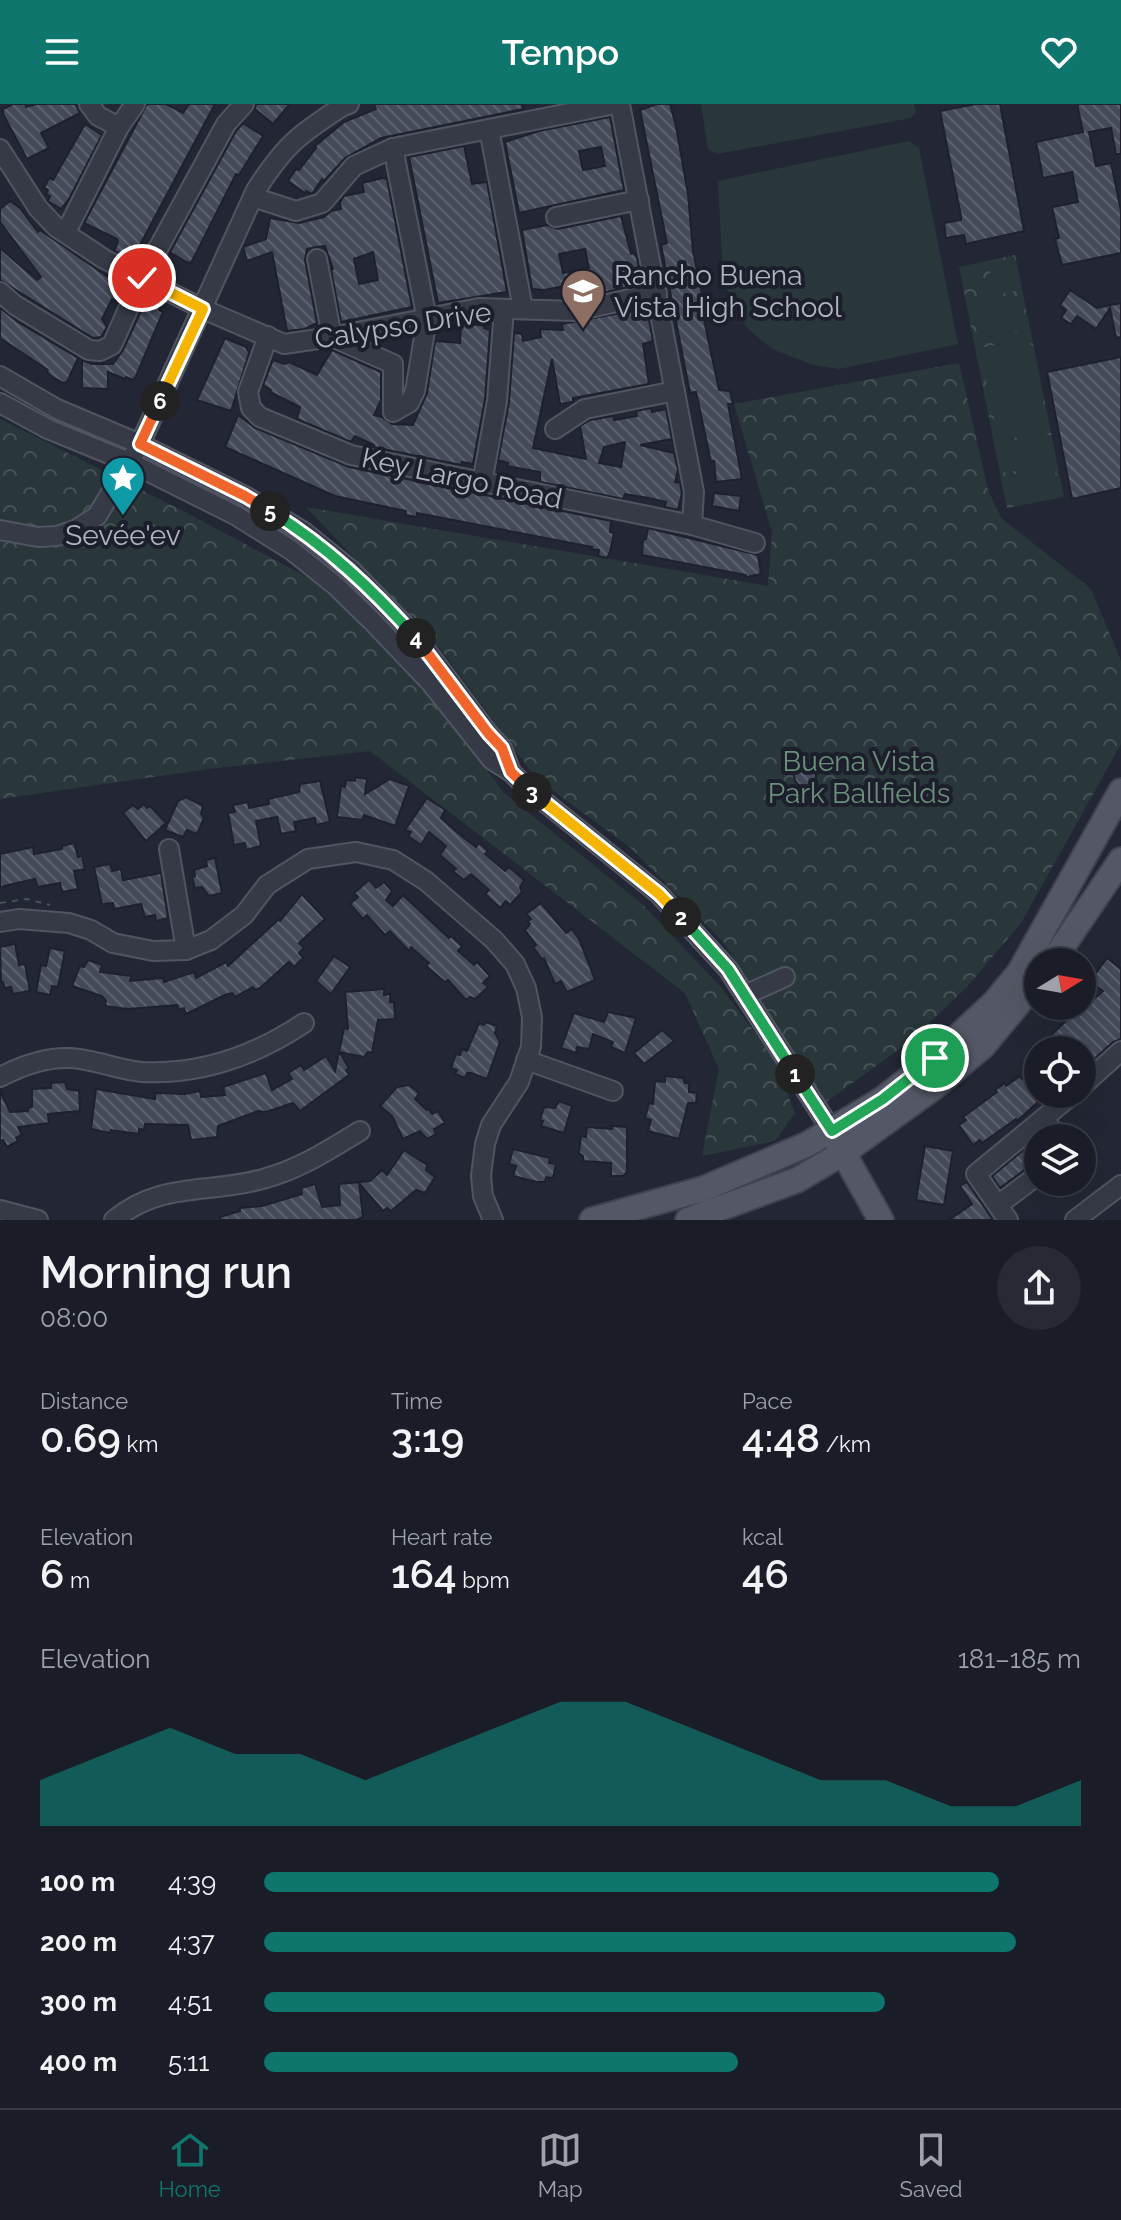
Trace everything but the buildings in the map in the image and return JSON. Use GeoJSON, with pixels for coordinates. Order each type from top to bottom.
{"type":"FeatureCollection","features":[{"type":"Feature","properties":{"kind":"main road"},"geometry":{"type":"LineString","coordinates":[[592,1220],[703,1189],[762,1166],[832,1131],[883,1099],[925,1066],[995,1002],[1019,973],[1121,791]]}},
{"type":"Feature","properties":{"kind":"main road"},"geometry":{"type":"LineString","coordinates":[[1061,948],[1121,860]]}},
{"type":"Feature","properties":{"kind":"main road"},"geometry":{"type":"LineString","coordinates":[[688,1220],[797,1180],[843,1153],[933,1088],[983,1046],[1024,997]]}},
{"type":"Feature","properties":{"kind":"main road"},"geometry":{"type":"LineString","coordinates":[[832,1131],[881,1220]]}},
{"type":"Feature","properties":{"kind":"street"},"geometry":{"type":"LineString","coordinates":[[89,104],[98,116],[119,127]]}},
{"type":"Feature","properties":{"kind":"street"},"geometry":{"type":"LineString","coordinates":[[66,232],[119,127],[135,104]]}},
{"type":"Feature","properties":{"kind":"street"},"geometry":{"type":"LineString","coordinates":[[0,292],[15,305],[89,350],[100,351],[112,345],[142,278],[226,124],[244,104]]}},
{"type":"Feature","properties":{"kind":"street"},"geometry":{"type":"LineString","coordinates":[[0,530],[38,537],[57,536],[75,530],[97,516],[120,475],[131,463],[253,197],[278,155],[299,134],[349,104]]}},
{"type":"Feature","properties":{"kind":"street"},"geometry":{"type":"LineString","coordinates":[[253,197],[296,211],[322,203],[354,166],[393,148],[618,104],[694,492],[692,525]]}},
{"type":"Feature","properties":{"kind":"street"},"geometry":{"type":"LineString","coordinates":[[489,129],[523,309]]}},
{"type":"Feature","properties":{"kind":"street"},"geometry":{"type":"LineString","coordinates":[[317,259],[332,337],[393,364],[393,412],[409,403],[415,391],[427,319],[393,148]]}},
{"type":"Feature","properties":{"kind":"street","name":"Calypso Drive"},"geometry":{"type":"LineString","coordinates":[[0,149],[38,208],[56,227],[104,259],[203,309],[284,344],[479,308],[576,311],[657,293]]}},
{"type":"Feature","properties":{"kind":"street"},"geometry":{"type":"LineString","coordinates":[[0,186],[17,177]]}},
{"type":"Feature","properties":{"kind":"street"},"geometry":{"type":"LineString","coordinates":[[556,217],[639,200]]}},
{"type":"Feature","properties":{"kind":"street"},"geometry":{"type":"LineString","coordinates":[[482,483],[497,401],[504,309]]}},
{"type":"Feature","properties":{"kind":"street","name":"Key Largo Road"},"geometry":{"type":"LineString","coordinates":[[268,336],[248,392],[251,408],[260,417],[351,455],[692,525],[755,543]]}},
{"type":"Feature","properties":{"kind":"street"},"geometry":{"type":"LineString","coordinates":[[0,376],[57,409],[140,444],[245,496],[304,532],[351,570],[417,638],[502,748],[511,772]]}},
{"type":"Feature","properties":{"kind":"street"},"geometry":{"type":"LineString","coordinates":[[555,429],[585,409],[675,391]]}},
{"type":"Feature","properties":{"kind":"street"},"geometry":{"type":"LineString","coordinates":[[0,403],[48,429],[131,463],[235,515],[303,559],[372,621],[430,682],[492,760],[511,772],[659,894],[728,969],[832,1131]]}},
{"type":"Feature","properties":{"kind":"street"},"geometry":{"type":"LineString","coordinates":[[169,849],[186,950]]}},
{"type":"Feature","properties":{"kind":"street"},"geometry":{"type":"LineString","coordinates":[[0,922],[19,919],[69,923],[91,930],[113,943],[153,951],[186,950],[211,940],[244,915],[267,885],[308,859],[356,852],[393,860],[426,881],[494,940],[515,964],[526,988],[532,1017],[531,1047],[519,1082],[491,1125],[485,1144],[481,1176],[483,1196],[493,1220]]}},
{"type":"Feature","properties":{"kind":"street"},"geometry":{"type":"LineString","coordinates":[[745,995],[785,977]]}},
{"type":"Feature","properties":{"kind":"street"},"geometry":{"type":"LineString","coordinates":[[0,1077],[23,1065],[69,1057],[142,1072],[198,1068],[224,1063],[274,1043],[304,1023]]}},
{"type":"Feature","properties":{"kind":"street"},"geometry":{"type":"LineString","coordinates":[[1096,1073],[1121,1051]]}},
{"type":"Feature","properties":{"kind":"street"},"geometry":{"type":"LineString","coordinates":[[526,1060],[613,1091]]}},
{"type":"Feature","properties":{"kind":"street"},"geometry":{"type":"LineString","coordinates":[[1024,1190],[1003,1213],[976,1174],[1057,1108]]}},
{"type":"Feature","properties":{"kind":"street"},"geometry":{"type":"LineString","coordinates":[[1044,1119],[1048,1124]]}},
{"type":"Feature","properties":{"kind":"street"},"geometry":{"type":"LineString","coordinates":[[114,1220],[155,1196],[187,1188],[218,1188],[267,1178],[313,1160],[360,1131]]}},
{"type":"Feature","properties":{"kind":"street"},"geometry":{"type":"LineString","coordinates":[[1075,1220],[1121,1185]]}},
{"type":"Feature","properties":{"kind":"street"},"geometry":{"type":"LineString","coordinates":[[0,1210],[38,1220]]}},
{"type":"Feature","properties":{"kind":"green space"},"geometry":{"type":"Polygon","coordinates":[[[701,104],[914,104],[916,112],[911,118],[717,154],[708,149],[701,104]]]}},
{"type":"Feature","properties":{"kind":"green space"},"geometry":{"type":"Polygon","coordinates":[[[909,141],[919,148],[958,344],[839,369],[813,365],[772,349],[749,330],[733,305],[723,278],[718,181],[909,141]]]}},
{"type":"Feature","properties":{"kind":"green space"},"geometry":{"type":"Polygon","coordinates":[[[1015,255],[1064,497],[1007,508],[959,267],[1015,255]]]}},
{"type":"Feature","properties":{"kind":"green space"},"geometry":{"type":"Polygon","coordinates":[[[1014,261],[1020,290],[995,295],[989,266],[1014,261]]]}},
{"type":"Feature","properties":{"kind":"green space"},"geometry":{"type":"Polygon","coordinates":[[[1022,300],[1027,329],[978,339],[973,309],[1022,300]]]}},
{"type":"Feature","properties":{"kind":"green space"},"geometry":{"type":"Polygon","coordinates":[[[1029,338],[1035,367],[986,377],[980,348],[1029,338]]]}},
{"type":"Feature","properties":{"kind":"green space","name":"Buena Vista Park Ballfields"},"geometry":{"type":"Polygon","coordinates":[[[959,363],[988,490],[1001,518],[1091,589],[1121,661],[1121,744],[1021,923],[966,988],[909,1042],[826,1102],[725,944],[632,849],[536,778],[439,647],[306,507],[768,586],[772,532],[734,404],[959,363]]]}},
{"type":"Feature","properties":{"kind":"green space"},"geometry":{"type":"Polygon","coordinates":[[[1035,370],[1041,400],[992,409],[986,380],[1035,370]]]}},
{"type":"Feature","properties":{"kind":"green space"},"geometry":{"type":"Polygon","coordinates":[[[1042,402],[1047,431],[999,441],[993,412],[1042,402]]]}},
{"type":"Feature","properties":{"kind":"green space"},"geometry":{"type":"Polygon","coordinates":[[[0,419],[187,513],[367,609],[504,793],[642,904],[720,986],[773,1057],[795,1113],[775,1141],[702,1156],[719,1069],[685,993],[370,751],[208,769],[0,799],[0,419]]]}},
{"type":"Feature","properties":{"kind":"green space"},"geometry":{"type":"Polygon","coordinates":[[[1048,434],[1054,463],[1005,473],[999,444],[1048,434]]]}},
{"type":"Feature","properties":{"kind":"green space"},"geometry":{"type":"Polygon","coordinates":[[[1054,467],[1060,496],[1011,505],[1005,476],[1054,467]]]}},
{"type":"Feature","properties":{"kind":"place","name":"Rancho Buena Vista High School"},"geometry":{"type":"Point","coordinates":[583,330]}},
{"type":"Feature","properties":{"kind":"place","name":"Sevée'ev"},"geometry":{"type":"Point","coordinates":[123,517]}},
{"type":"Feature","properties":{"kind":"route"},"geometry":{"type":"LineString","coordinates":[[142,278],[203,309],[140,444],[245,496],[304,532],[351,570],[388,606],[417,638],[502,748],[511,772],[659,894],[728,969],[832,1131],[883,1099],[935,1058]]}}]}
